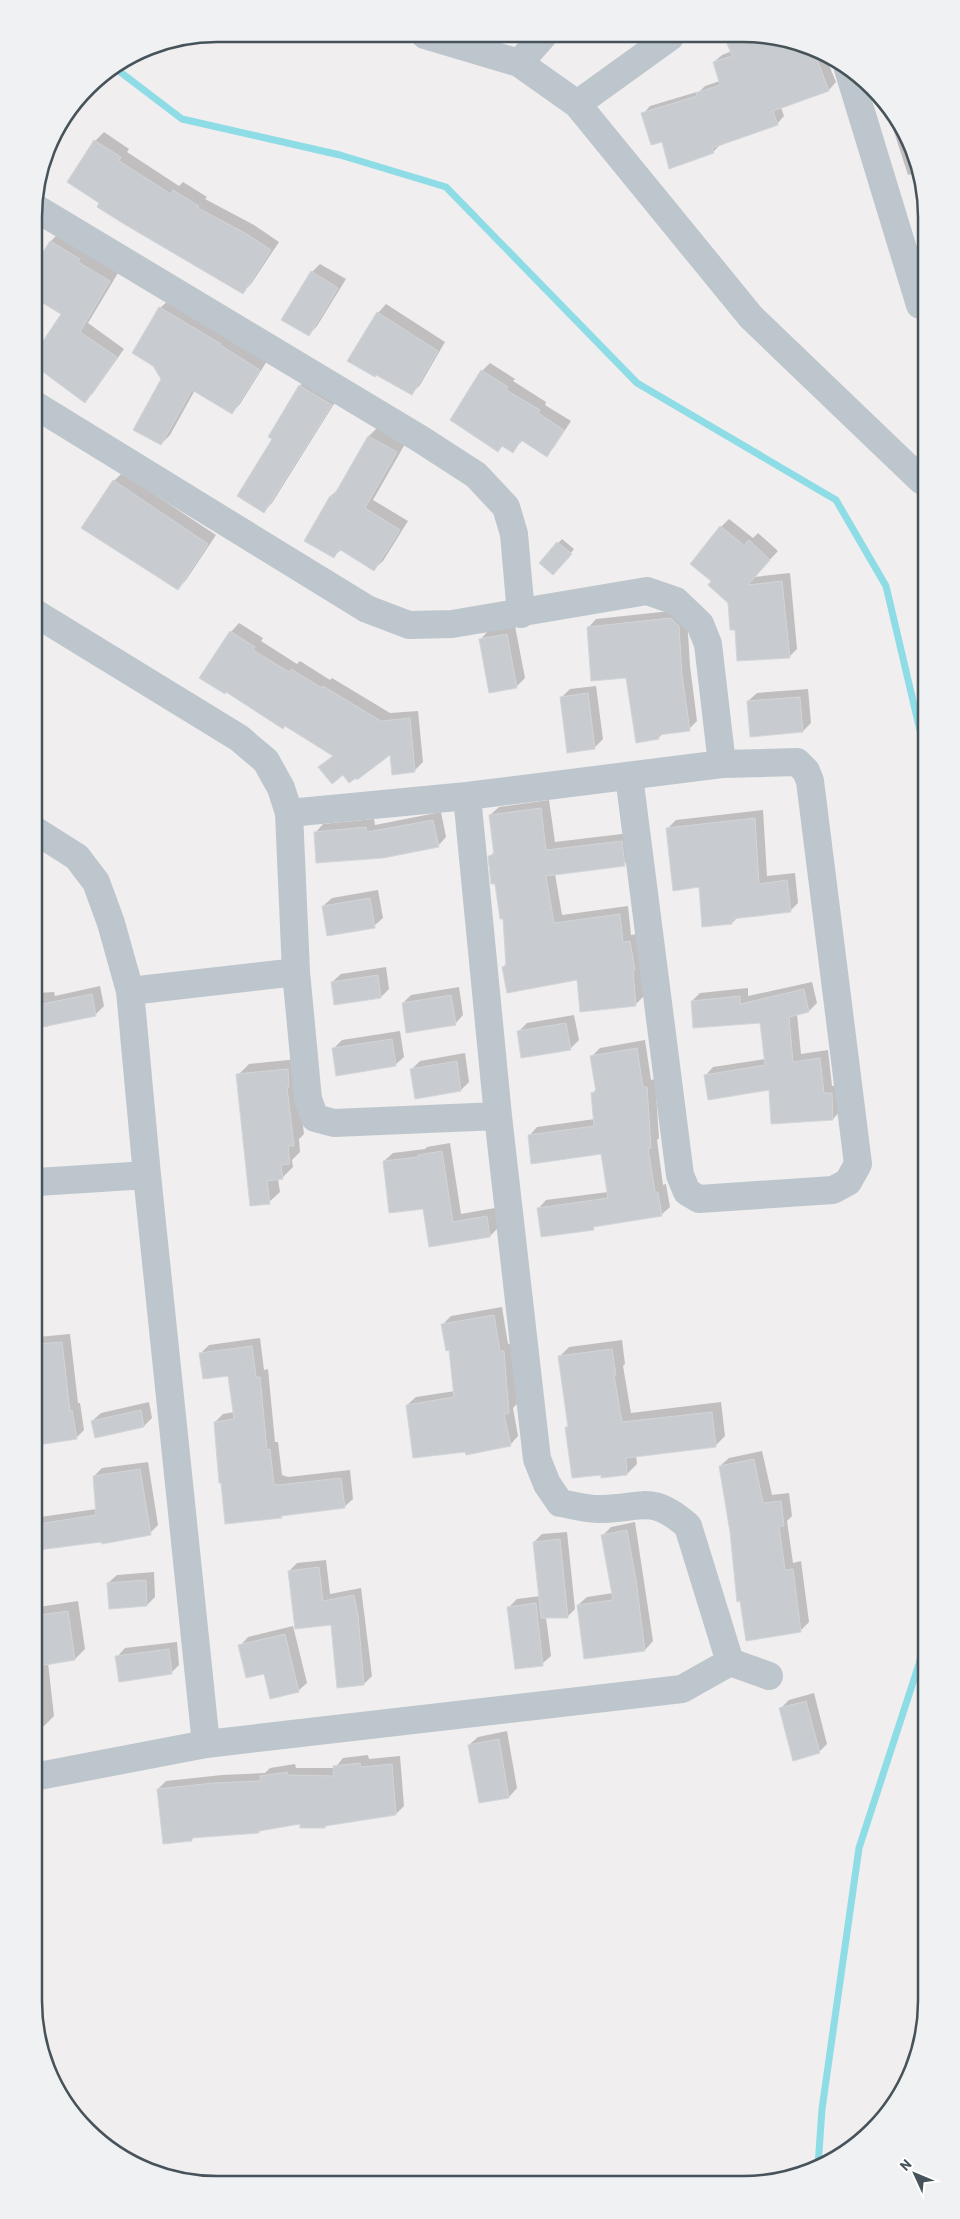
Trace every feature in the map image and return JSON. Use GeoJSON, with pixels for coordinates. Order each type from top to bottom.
{"type":"FeatureCollection","features":[{"type":"Feature","properties":{"kind":"street"},"geometry":{"type":"LineString","coordinates":[[448,42],[519,63],[577,104],[751,317],[918,477]]}},
{"type":"Feature","properties":{"kind":"street"},"geometry":{"type":"LineString","coordinates":[[519,63],[538,42]]}},
{"type":"Feature","properties":{"kind":"street"},"geometry":{"type":"LineString","coordinates":[[577,104],[662,42]]}},
{"type":"Feature","properties":{"kind":"street"},"geometry":{"type":"LineString","coordinates":[[852,81],[918,298]]}},
{"type":"Feature","properties":{"kind":"street"},"geometry":{"type":"LineString","coordinates":[[43,212],[422,440],[476,475],[506,507],[514,534],[521,614]]}},
{"type":"Feature","properties":{"kind":"street"},"geometry":{"type":"LineString","coordinates":[[43,410],[367,609],[409,624],[452,624],[521,614],[647,591],[676,601],[700,624],[708,644],[722,764]]}},
{"type":"Feature","properties":{"kind":"street"},"geometry":{"type":"LineString","coordinates":[[43,617],[239,738],[266,761],[281,788],[289,813],[296,972],[308,1099],[315,1118],[334,1123],[498,1116]]}},
{"type":"Feature","properties":{"kind":"street"},"geometry":{"type":"LineString","coordinates":[[289,813],[467,796],[722,764],[797,762],[806,771],[810,781],[858,1164],[848,1182],[834,1190],[699,1199],[687,1192],[680,1175],[629,776]]}},
{"type":"Feature","properties":{"kind":"street"},"geometry":{"type":"LineString","coordinates":[[467,796],[498,1116],[537,1459],[547,1484],[560,1502],[600,1509],[649,1504],[672,1512],[688,1526],[730,1662]]}},
{"type":"Feature","properties":{"kind":"street"},"geometry":{"type":"LineString","coordinates":[[43,835],[77,857],[96,882],[111,923],[130,991],[147,1175],[206,1744]]}},
{"type":"Feature","properties":{"kind":"street"},"geometry":{"type":"LineString","coordinates":[[130,991],[296,972]]}},
{"type":"Feature","properties":{"kind":"street"},"geometry":{"type":"LineString","coordinates":[[42,1182],[147,1175]]}},
{"type":"Feature","properties":{"kind":"street"},"geometry":{"type":"LineString","coordinates":[[42,1775],[206,1744],[682,1689],[730,1662],[769,1676]]}},
{"type":"Feature","properties":{"kind":"building"},"geometry":{"type":"Polygon","coordinates":[[[726,42],[765,44],[799,52],[817,60],[829,91],[773,111],[778,125],[712,148],[714,153],[669,169],[662,142],[651,145],[641,113],[697,96],[696,93],[720,85],[713,62],[732,56],[726,42]]]}},
{"type":"Feature","properties":{"kind":"building"},"geometry":{"type":"Polygon","coordinates":[[[94,140],[121,157],[119,161],[171,194],[173,190],[199,206],[198,208],[245,233],[271,250],[243,294],[97,207],[99,203],[67,182],[94,140]]]}},
{"type":"Feature","properties":{"kind":"building"},"geometry":{"type":"Polygon","coordinates":[[[50,241],[80,259],[78,262],[110,281],[80,332],[117,357],[85,403],[43,372],[43,341],[61,314],[43,303],[43,252],[50,241]]]}},
{"type":"Feature","properties":{"kind":"building"},"geometry":{"type":"Polygon","coordinates":[[[311,271],[338,288],[309,336],[281,320],[311,271]]]}},
{"type":"Feature","properties":{"kind":"building"},"geometry":{"type":"Polygon","coordinates":[[[159,307],[260,370],[232,414],[192,390],[161,445],[133,430],[161,379],[153,366],[132,353],[159,307]]]}},
{"type":"Feature","properties":{"kind":"building"},"geometry":{"type":"Polygon","coordinates":[[[377,312],[438,351],[412,395],[347,361],[377,312]]]}},
{"type":"Feature","properties":{"kind":"building"},"geometry":{"type":"Polygon","coordinates":[[[481,370],[508,387],[506,390],[540,410],[538,413],[564,430],[547,457],[521,440],[513,453],[502,446],[498,452],[450,420],[481,370]]]}},
{"type":"Feature","properties":{"kind":"building"},"geometry":{"type":"Polygon","coordinates":[[[299,385],[332,405],[264,513],[237,496],[272,439],[268,437],[299,385]]]}},
{"type":"Feature","properties":{"kind":"building"},"geometry":{"type":"Polygon","coordinates":[[[368,436],[397,452],[365,508],[400,530],[374,571],[339,549],[334,558],[304,541],[330,496],[333,497],[368,436]]]}},
{"type":"Feature","properties":{"kind":"building"},"geometry":{"type":"Polygon","coordinates":[[[113,480],[208,544],[178,590],[81,528],[113,480]]]}},
{"type":"Feature","properties":{"kind":"building"},"geometry":{"type":"Polygon","coordinates":[[[720,526],[744,545],[749,540],[770,560],[748,585],[782,581],[790,658],[737,661],[735,630],[730,630],[728,603],[708,585],[711,581],[690,564],[720,526]]]}},
{"type":"Feature","properties":{"kind":"building"},"geometry":{"type":"Polygon","coordinates":[[[557,542],[572,554],[553,575],[539,563],[557,542]]]}},
{"type":"Feature","properties":{"kind":"building"},"geometry":{"type":"Polygon","coordinates":[[[671,618],[679,626],[682,675],[690,731],[658,735],[659,739],[636,743],[626,678],[591,681],[587,627],[671,618]]]}},
{"type":"Feature","properties":{"kind":"building"},"geometry":{"type":"Polygon","coordinates":[[[230,631],[255,647],[253,650],[289,672],[291,669],[322,688],[323,686],[381,721],[410,718],[415,772],[392,775],[390,755],[357,780],[356,778],[349,783],[343,775],[332,784],[318,767],[333,756],[285,726],[283,729],[226,692],[225,694],[199,678],[230,631]]]}},
{"type":"Feature","properties":{"kind":"building"},"geometry":{"type":"Polygon","coordinates":[[[507,634],[517,688],[489,693],[479,639],[507,634]]]}},
{"type":"Feature","properties":{"kind":"building"},"geometry":{"type":"Polygon","coordinates":[[[588,693],[595,749],[567,753],[560,697],[588,693]]]}},
{"type":"Feature","properties":{"kind":"building"},"geometry":{"type":"Polygon","coordinates":[[[800,697],[803,732],[750,737],[747,701],[800,697]]]}},
{"type":"Feature","properties":{"kind":"building"},"geometry":{"type":"Polygon","coordinates":[[[541,808],[546,850],[622,841],[625,866],[546,876],[554,923],[620,914],[623,942],[630,941],[635,970],[633,971],[636,1006],[580,1012],[577,980],[507,993],[502,967],[506,966],[503,919],[500,919],[495,884],[491,884],[488,856],[494,855],[489,815],[541,808]]]}},
{"type":"Feature","properties":{"kind":"building"},"geometry":{"type":"Polygon","coordinates":[[[755,818],[759,884],[787,880],[791,912],[732,919],[732,924],[702,927],[699,887],[673,891],[666,828],[755,818]]]}},
{"type":"Feature","properties":{"kind":"building"},"geometry":{"type":"Polygon","coordinates":[[[433,820],[439,847],[383,858],[316,863],[314,832],[366,827],[367,832],[433,820]]]}},
{"type":"Feature","properties":{"kind":"building"},"geometry":{"type":"Polygon","coordinates":[[[370,898],[375,928],[327,936],[322,906],[370,898]]]}},
{"type":"Feature","properties":{"kind":"building"},"geometry":{"type":"Polygon","coordinates":[[[378,975],[381,998],[334,1005],[331,982],[378,975]]]}},
{"type":"Feature","properties":{"kind":"building"},"geometry":{"type":"Polygon","coordinates":[[[804,989],[809,1012],[789,1017],[793,1062],[820,1058],[824,1093],[832,1093],[833,1120],[771,1124],[769,1090],[708,1100],[704,1075],[765,1065],[760,1023],[693,1028],[691,1001],[740,996],[740,1004],[804,989]]]}},
{"type":"Feature","properties":{"kind":"building"},"geometry":{"type":"Polygon","coordinates":[[[92,994],[96,1016],[43,1027],[43,1004],[92,994]]]}},
{"type":"Feature","properties":{"kind":"building"},"geometry":{"type":"Polygon","coordinates":[[[451,995],[456,1025],[406,1033],[402,1003],[451,995]]]}},
{"type":"Feature","properties":{"kind":"building"},"geometry":{"type":"Polygon","coordinates":[[[566,1023],[571,1050],[521,1058],[517,1031],[566,1023]]]}},
{"type":"Feature","properties":{"kind":"building"},"geometry":{"type":"Polygon","coordinates":[[[392,1039],[396,1066],[336,1076],[332,1048],[392,1039]]]}},
{"type":"Feature","properties":{"kind":"building"},"geometry":{"type":"Polygon","coordinates":[[[637,1048],[643,1087],[647,1087],[651,1148],[648,1148],[655,1192],[658,1192],[662,1216],[593,1227],[594,1230],[541,1237],[537,1208],[608,1198],[601,1154],[531,1164],[528,1135],[594,1126],[591,1093],[596,1092],[590,1056],[637,1048]]]}},
{"type":"Feature","properties":{"kind":"building"},"geometry":{"type":"Polygon","coordinates":[[[457,1061],[461,1091],[415,1099],[410,1069],[457,1061]]]}},
{"type":"Feature","properties":{"kind":"building"},"geometry":{"type":"Polygon","coordinates":[[[288,1069],[289,1087],[287,1087],[294,1146],[288,1146],[290,1164],[281,1165],[283,1179],[267,1181],[270,1204],[250,1206],[236,1074],[288,1069]]]}},
{"type":"Feature","properties":{"kind":"building"},"geometry":{"type":"Polygon","coordinates":[[[442,1151],[453,1222],[487,1216],[490,1237],[429,1247],[423,1209],[389,1213],[383,1161],[418,1157],[418,1155],[442,1151]]]}},
{"type":"Feature","properties":{"kind":"building"},"geometry":{"type":"Polygon","coordinates":[[[494,1315],[500,1351],[504,1351],[509,1413],[504,1414],[511,1446],[466,1455],[465,1452],[413,1458],[406,1405],[454,1397],[449,1350],[446,1351],[441,1324],[494,1315]]]}},
{"type":"Feature","properties":{"kind":"building"},"geometry":{"type":"Polygon","coordinates":[[[62,1342],[70,1411],[72,1410],[77,1439],[42,1444],[42,1344],[62,1342]]]}},
{"type":"Feature","properties":{"kind":"building"},"geometry":{"type":"Polygon","coordinates":[[[252,1346],[256,1377],[260,1377],[267,1450],[270,1449],[274,1484],[341,1478],[345,1508],[281,1516],[282,1518],[225,1524],[221,1483],[219,1483],[214,1422],[234,1419],[228,1376],[203,1379],[199,1353],[252,1346]]]}},
{"type":"Feature","properties":{"kind":"building"},"geometry":{"type":"Polygon","coordinates":[[[612,1349],[616,1375],[614,1375],[622,1422],[712,1412],[716,1447],[626,1458],[627,1475],[601,1478],[601,1475],[572,1478],[565,1427],[568,1427],[558,1356],[612,1349]]]}},
{"type":"Feature","properties":{"kind":"building"},"geometry":{"type":"Polygon","coordinates":[[[141,1410],[144,1427],[95,1438],[91,1421],[141,1410]]]}},
{"type":"Feature","properties":{"kind":"building"},"geometry":{"type":"Polygon","coordinates":[[[754,1459],[763,1503],[781,1501],[784,1526],[779,1526],[785,1570],[793,1569],[801,1632],[746,1641],[740,1601],[737,1602],[730,1532],[719,1466],[754,1459]]]}},
{"type":"Feature","properties":{"kind":"building"},"geometry":{"type":"Polygon","coordinates":[[[140,1469],[151,1535],[102,1544],[101,1542],[42,1549],[42,1523],[96,1515],[93,1476],[140,1469]]]}},
{"type":"Feature","properties":{"kind":"building"},"geometry":{"type":"Polygon","coordinates":[[[627,1530],[636,1580],[645,1651],[584,1659],[577,1605],[613,1600],[601,1535],[627,1530]]]}},
{"type":"Feature","properties":{"kind":"building"},"geometry":{"type":"Polygon","coordinates":[[[560,1539],[568,1618],[541,1618],[533,1542],[560,1539]]]}},
{"type":"Feature","properties":{"kind":"building"},"geometry":{"type":"Polygon","coordinates":[[[319,1567],[323,1601],[354,1595],[358,1615],[364,1685],[337,1688],[331,1625],[295,1629],[288,1571],[319,1567]]]}},
{"type":"Feature","properties":{"kind":"building"},"geometry":{"type":"Polygon","coordinates":[[[146,1580],[147,1606],[109,1609],[107,1583],[146,1580]]]}},
{"type":"Feature","properties":{"kind":"building"},"geometry":{"type":"Polygon","coordinates":[[[536,1603],[543,1666],[515,1669],[507,1607],[536,1603]]]}},
{"type":"Feature","properties":{"kind":"building"},"geometry":{"type":"Polygon","coordinates":[[[68,1611],[75,1660],[42,1665],[42,1615],[68,1611]]]}},
{"type":"Feature","properties":{"kind":"building"},"geometry":{"type":"Polygon","coordinates":[[[285,1634],[299,1692],[270,1699],[264,1674],[246,1678],[238,1645],[285,1634]]]}},
{"type":"Feature","properties":{"kind":"building"},"geometry":{"type":"Polygon","coordinates":[[[169,1649],[172,1674],[119,1682],[115,1656],[169,1649]]]}},
{"type":"Feature","properties":{"kind":"building"},"geometry":{"type":"Polygon","coordinates":[[[806,1701],[820,1753],[793,1761],[779,1708],[806,1701]]]}},
{"type":"Feature","properties":{"kind":"building"},"geometry":{"type":"Polygon","coordinates":[[[499,1739],[509,1798],[479,1803],[468,1745],[499,1739]]]}},
{"type":"Feature","properties":{"kind":"building"},"geometry":{"type":"Polygon","coordinates":[[[360,1763],[361,1767],[392,1764],[396,1815],[325,1826],[325,1828],[300,1828],[300,1824],[259,1831],[259,1833],[192,1838],[192,1841],[163,1844],[157,1789],[213,1783],[261,1781],[260,1776],[287,1772],[288,1775],[334,1776],[333,1766],[360,1763]]]}},
{"type":"Feature","properties":{"kind":"waterway"},"geometry":{"type":"LineString","coordinates":[[121,72],[182,119],[340,155],[446,187],[637,383],[836,500],[886,586],[918,721]]}},
{"type":"Feature","properties":{"kind":"waterway"},"geometry":{"type":"LineString","coordinates":[[819,2159],[822,2109],[859,1848],[917,1670]]}}]}
